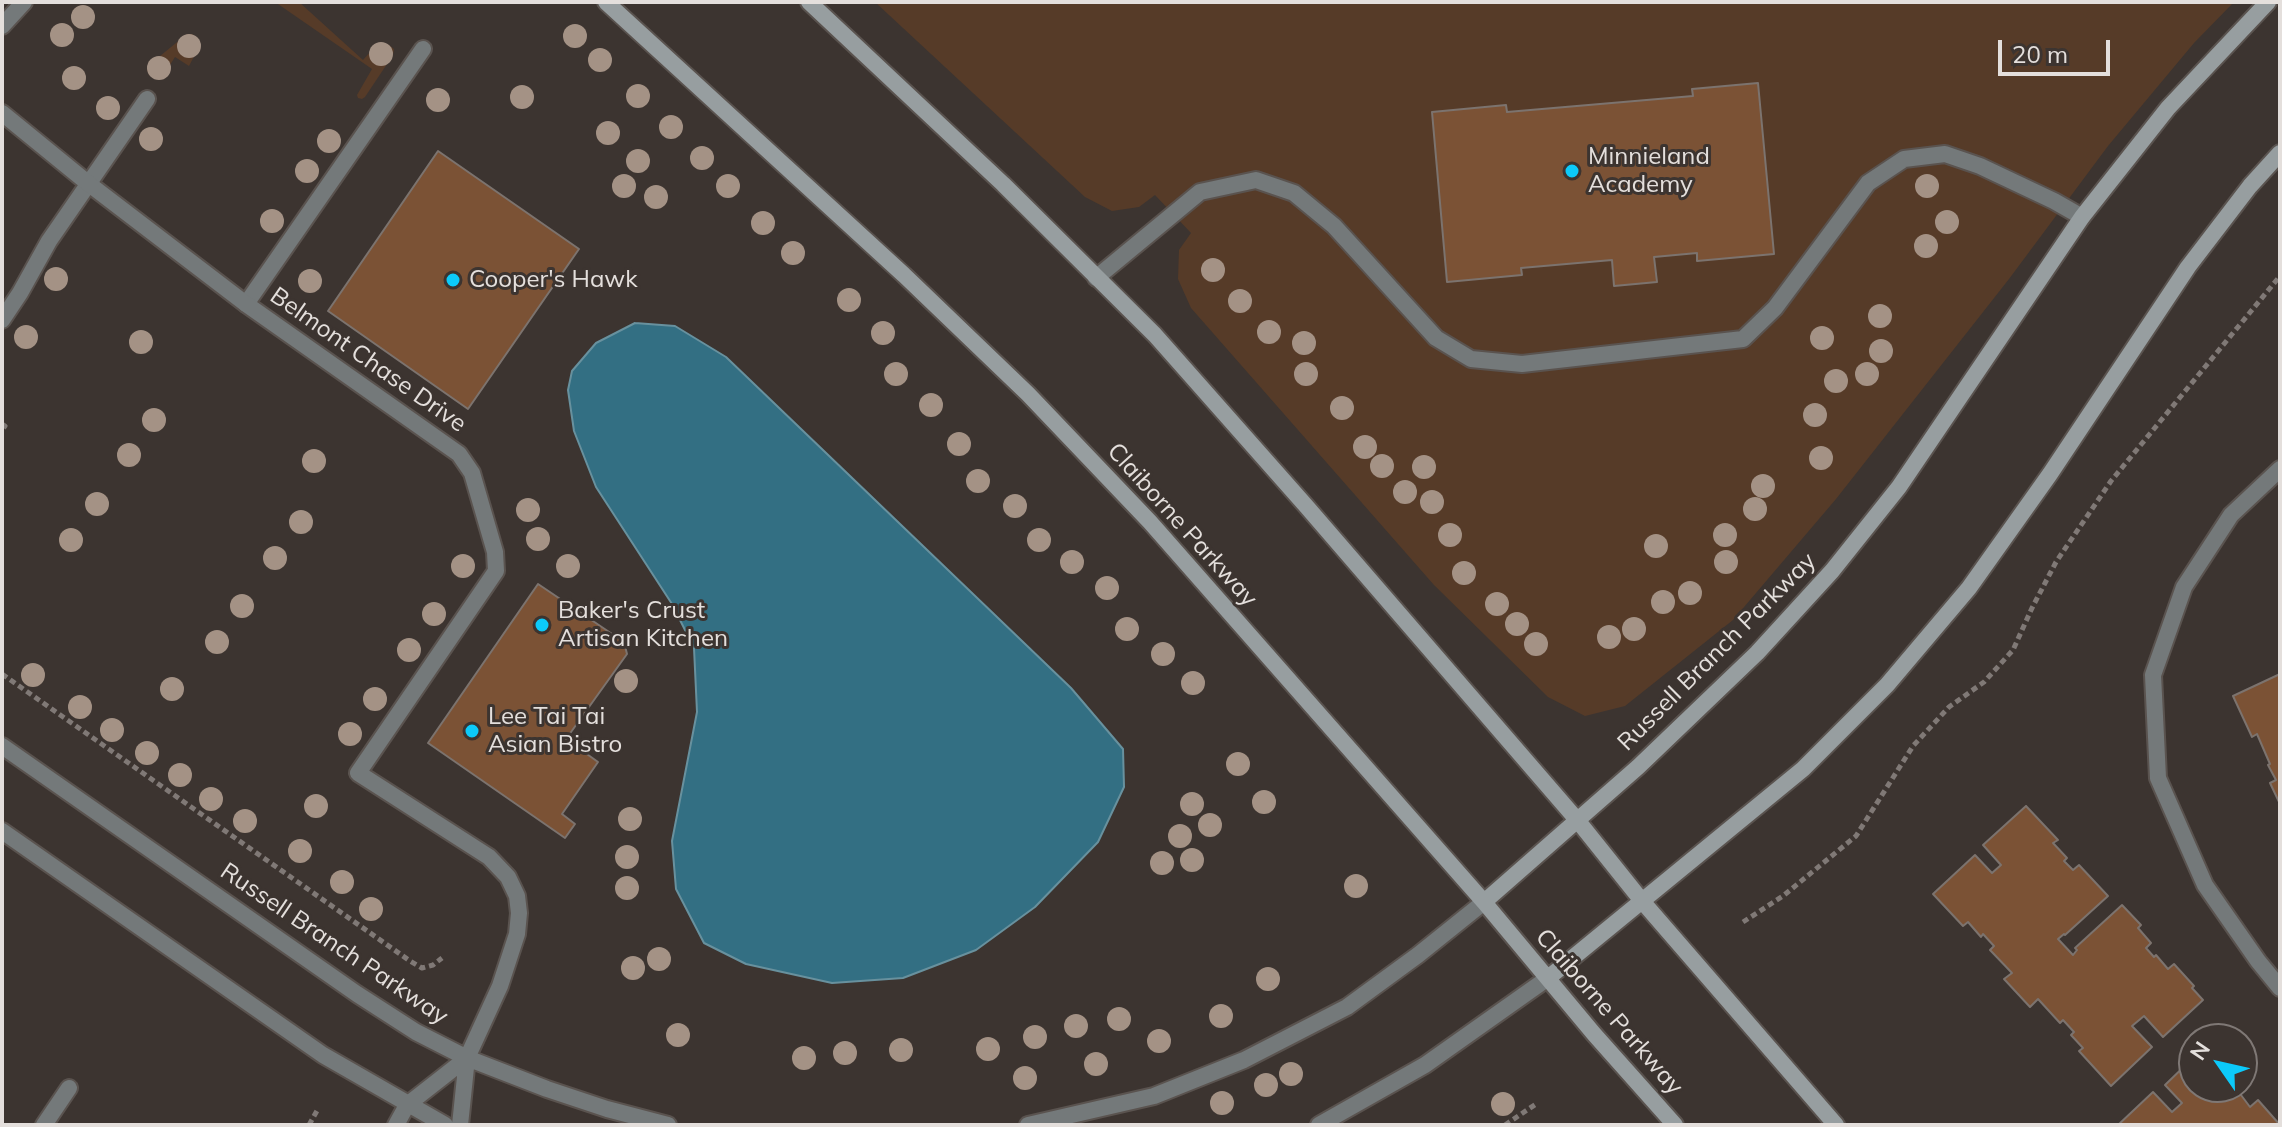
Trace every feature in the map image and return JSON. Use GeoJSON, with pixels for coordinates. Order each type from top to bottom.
{"type":"FeatureCollection","features":[{"type":"Feature","properties":{"kind":"main road","name":"Claiborne Parkway"},"geometry":{"type":"LineString","coordinates":[[606,2],[904,275],[1028,394],[1150,522],[1675,1125]]}},
{"type":"Feature","properties":{"kind":"main road"},"geometry":{"type":"LineString","coordinates":[[809,2],[1003,184],[1175,358],[1578,821],[1642,901],[1836,1125]]}},
{"type":"Feature","properties":{"kind":"main road","name":"Russell Branch Parkway"},"geometry":{"type":"LineString","coordinates":[[1484,902],[1578,821],[1757,653],[1832,571],[1899,487],[2082,217],[2168,108],[2268,2]]}},
{"type":"Feature","properties":{"kind":"main road"},"geometry":{"type":"LineString","coordinates":[[1548,978],[1803,769],[1898,673],[1969,588],[2050,474],[2188,267],[2250,186],[2280,153]]}},
{"type":"Feature","properties":{"kind":"street"},"geometry":{"type":"LineString","coordinates":[[2,26],[24,2]]}},
{"type":"Feature","properties":{"kind":"street"},"geometry":{"type":"LineString","coordinates":[[246,304],[423,49]]}},
{"type":"Feature","properties":{"kind":"street"},"geometry":{"type":"LineString","coordinates":[[2,320],[49,241],[147,99]]}},
{"type":"Feature","properties":{"kind":"street","name":"Belmont Chase Drive"},"geometry":{"type":"LineString","coordinates":[[2,113],[246,304],[459,454],[472,473],[495,552],[496,571],[358,773],[489,857],[508,877],[517,896],[517,934],[500,986],[467,1058]]}},
{"type":"Feature","properties":{"kind":"street"},"geometry":{"type":"LineString","coordinates":[[1096,278],[1200,192],[1256,180],[1294,193],[1334,226],[1436,338],[1471,359],[1522,364],[1743,339],[1775,308],[1868,183],[1904,159],[1945,154],[1980,166],[2082,217]]}},
{"type":"Feature","properties":{"kind":"street"},"geometry":{"type":"LineString","coordinates":[[2280,469],[2231,515],[2184,587],[2153,675],[2158,778],[2205,885],[2280,988]]}},
{"type":"Feature","properties":{"kind":"street","name":"Russell Branch Parkway"},"geometry":{"type":"LineString","coordinates":[[2,746],[416,1032],[467,1058],[547,1089],[668,1125]]}},
{"type":"Feature","properties":{"kind":"street"},"geometry":{"type":"LineString","coordinates":[[2,831],[323,1055],[445,1125]]}},
{"type":"Feature","properties":{"kind":"street","name":"Russell Branch Parkway"},"geometry":{"type":"LineString","coordinates":[[1028,1125],[1154,1096],[1244,1060],[1347,1007],[1484,902]]}},
{"type":"Feature","properties":{"kind":"street"},"geometry":{"type":"LineString","coordinates":[[1319,1125],[1425,1065],[1548,978]]}},
{"type":"Feature","properties":{"kind":"street"},"geometry":{"type":"LineString","coordinates":[[396,1125],[407,1105],[467,1058]]}},
{"type":"Feature","properties":{"kind":"street"},"geometry":{"type":"LineString","coordinates":[[460,1125],[467,1058]]}},
{"type":"Feature","properties":{"kind":"street"},"geometry":{"type":"LineString","coordinates":[[44,1125],[69,1088]]}},
{"type":"Feature","properties":{"kind":"path"},"geometry":{"type":"LineString","coordinates":[[1743,922],[1783,896],[1856,836],[1913,746],[1949,707],[1984,682],[2013,650],[2056,562],[2111,481],[2280,276]]}},
{"type":"Feature","properties":{"kind":"path"},"geometry":{"type":"LineString","coordinates":[[2,674],[410,961],[422,968],[442,958]]}},
{"type":"Feature","properties":{"kind":"path"},"geometry":{"type":"LineString","coordinates":[[1505,1125],[1536,1104]]}},
{"type":"Feature","properties":{"kind":"path"},"geometry":{"type":"LineString","coordinates":[[309,1125],[318,1109]]}},
{"type":"Feature","properties":{"kind":"shaded area"},"geometry":{"type":"Polygon","coordinates":[[[275,2],[299,2],[363,60],[378,43],[394,49],[365,97],[358,98],[357,95],[372,69],[275,2]]]}},
{"type":"Feature","properties":{"kind":"shaded area"},"geometry":{"type":"Polygon","coordinates":[[[875,2],[2234,2],[2194,43],[2108,146],[2009,279],[1836,499],[1733,620],[1625,706],[1585,716],[1548,697],[1434,585],[1191,308],[1178,279],[1179,250],[1191,233],[1155,195],[1139,207],[1112,211],[1085,197],[875,2]]]}},
{"type":"Feature","properties":{"kind":"shaded area"},"geometry":{"type":"Polygon","coordinates":[[[187,34],[199,40],[199,47],[189,66],[175,57],[163,76],[158,79],[149,75],[149,65],[187,34]]]}},
{"type":"Feature","properties":{"kind":"water"},"geometry":{"type":"Polygon","coordinates":[[[635,323],[675,326],[726,357],[1071,688],[1123,749],[1124,787],[1098,842],[1035,907],[976,950],[903,978],[832,983],[746,964],[704,943],[676,889],[672,841],[697,712],[694,648],[672,604],[596,487],[574,431],[568,390],[572,371],[596,343],[635,323]]]}},
{"type":"Feature","properties":{"kind":"building","name":"Minnieland Academy"},"geometry":{"type":"Polygon","coordinates":[[[1758,83],[1774,254],[1697,261],[1697,253],[1654,257],[1657,282],[1614,286],[1612,260],[1521,268],[1522,275],[1447,282],[1432,112],[1506,105],[1507,112],[1693,96],[1692,89],[1758,83]]]}},
{"type":"Feature","properties":{"kind":"building","name":"Cooper's Hawk"},"geometry":{"type":"Polygon","coordinates":[[[438,151],[579,249],[468,409],[328,311],[438,151]]]}},
{"type":"Feature","properties":{"kind":"building"},"geometry":{"type":"Polygon","coordinates":[[[538,584],[624,642],[627,654],[566,739],[598,762],[562,814],[575,824],[565,838],[428,743],[538,584]]]}},
{"type":"Feature","properties":{"kind":"building"},"geometry":{"type":"Polygon","coordinates":[[[2280,674],[2280,804],[2270,783],[2276,780],[2257,734],[2252,737],[2233,696],[2280,674]]]}},
{"type":"Feature","properties":{"kind":"building"},"geometry":{"type":"Polygon","coordinates":[[[2026,806],[2058,840],[2053,843],[2067,858],[2064,861],[2073,870],[2079,865],[2108,896],[2058,939],[2073,955],[2077,950],[2075,948],[2122,905],[2141,925],[2138,928],[2151,943],[2146,948],[2168,969],[2174,964],[2203,1000],[2163,1037],[2144,1016],[2132,1026],[2152,1047],[2111,1086],[2079,1051],[2083,1048],[2063,1020],[2060,1023],[2038,999],[2030,1007],[2004,979],[2012,973],[1990,950],[1994,946],[1968,922],[1963,926],[1933,894],[1975,855],[1992,873],[2001,865],[1983,845],[2026,806]]]}},
{"type":"Feature","properties":{"kind":"building"},"geometry":{"type":"Polygon","coordinates":[[[2178,1072],[2178,1099],[2165,1085],[2178,1072]]]}},
{"type":"Feature","properties":{"kind":"building"},"geometry":{"type":"Polygon","coordinates":[[[2153,1092],[2172,1112],[2182,1103],[2247,1103],[2250,1107],[2258,1100],[2280,1125],[2118,1125],[2153,1092]]]}},
{"type":"Feature","properties":{"kind":"place","name":"Minnieland Academy"},"geometry":{"type":"Point","coordinates":[1572,171]}},
{"type":"Feature","properties":{"kind":"place","name":"Cooper's Hawk"},"geometry":{"type":"Point","coordinates":[453,280]}},
{"type":"Feature","properties":{"kind":"place","name":"Baker's Crust Artisan Kitchen"},"geometry":{"type":"Point","coordinates":[542,625]}},
{"type":"Feature","properties":{"kind":"place","name":"Lee Tai Tai Asian Bistro"},"geometry":{"type":"Point","coordinates":[472,731]}}]}
